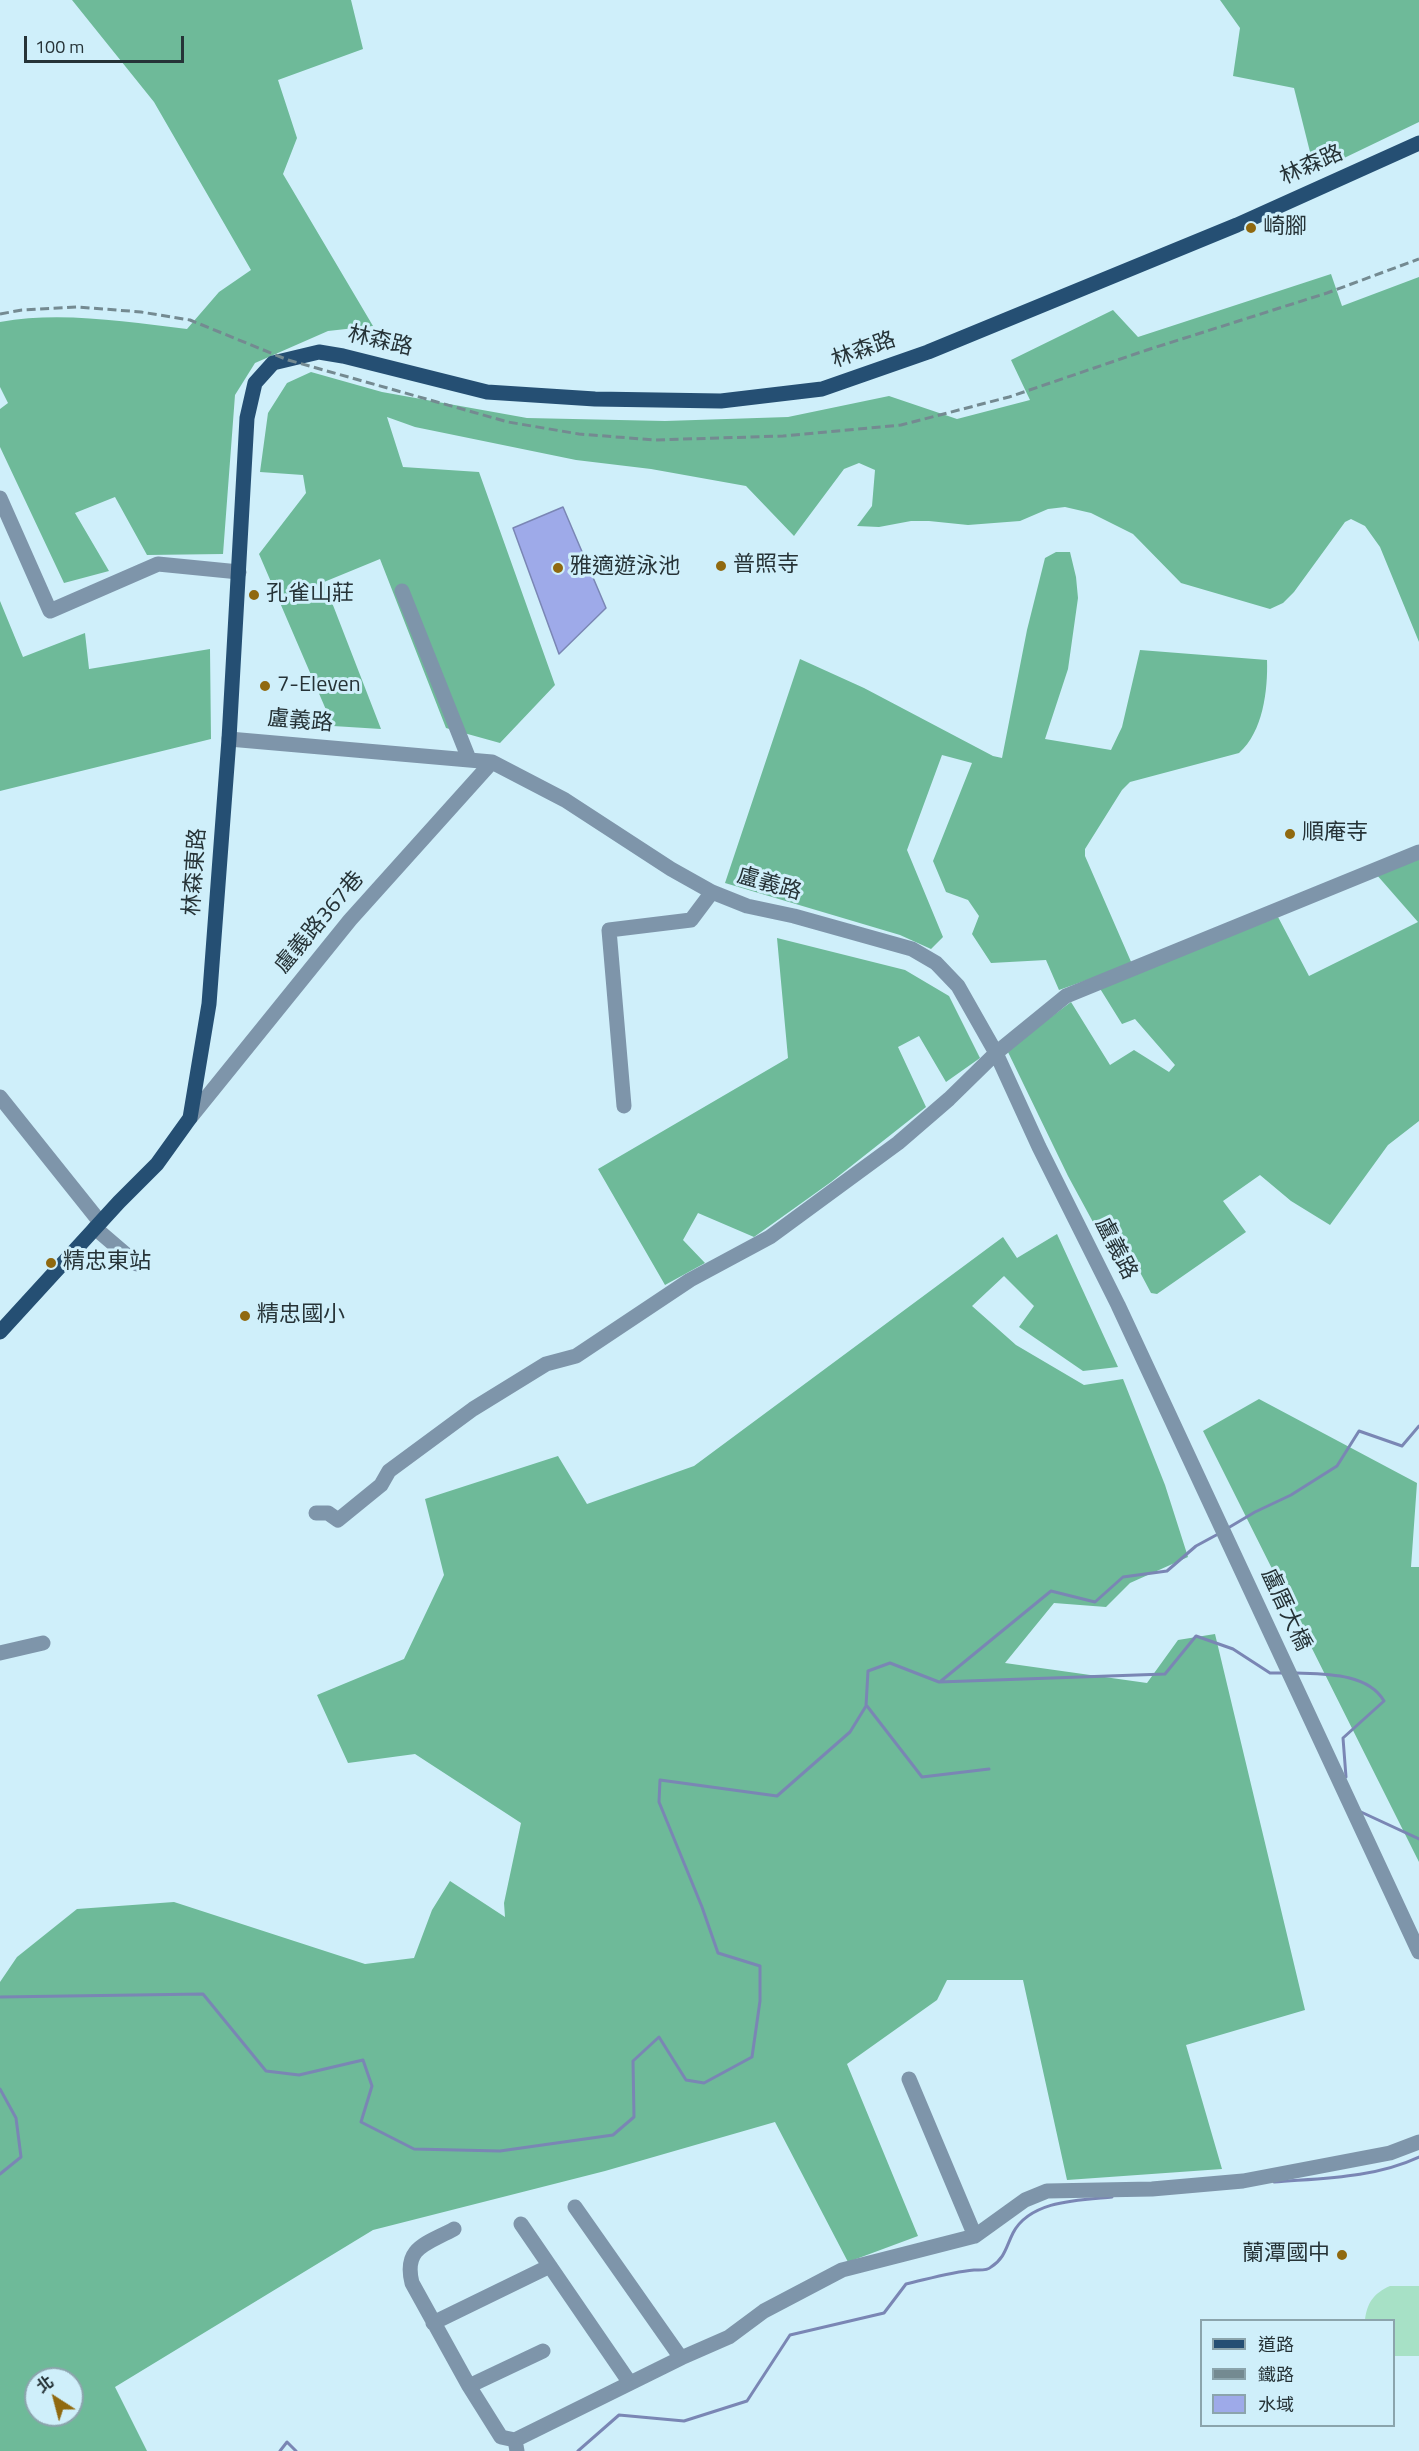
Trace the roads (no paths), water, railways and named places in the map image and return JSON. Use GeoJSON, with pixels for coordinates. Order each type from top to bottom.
{"type":"FeatureCollection","features":[{"type":"Feature","properties":{"kind":"main road","name":"林森路"},"geometry":{"type":"LineString","coordinates":[[288,360],[319,352],[487,392],[595,399],[721,401],[822,389],[928,352],[1237,225],[1419,143]]}},
{"type":"Feature","properties":{"kind":"main road","name":"林森東路"},"geometry":{"type":"LineString","coordinates":[[0,1332],[157,1164],[190,1118],[209,1004],[229,739],[248,418],[255,383],[273,363],[288,360]]}},
{"type":"Feature","properties":{"kind":"street"},"geometry":{"type":"LineString","coordinates":[[0,498],[50,611],[158,564],[238,572]]}},
{"type":"Feature","properties":{"kind":"street"},"geometry":{"type":"LineString","coordinates":[[402,591],[469,759]]}},
{"type":"Feature","properties":{"kind":"street","name":"盧義路"},"geometry":{"type":"LineString","coordinates":[[229,739],[492,762],[565,800],[671,869],[712,892],[747,906],[794,916],[912,949],[936,963],[958,986],[996,1053],[1039,1147],[1118,1305]]}},
{"type":"Feature","properties":{"kind":"street","name":"盧義路367巷"},"geometry":{"type":"LineString","coordinates":[[190,1118],[350,920],[492,762]]}},
{"type":"Feature","properties":{"kind":"street"},"geometry":{"type":"LineString","coordinates":[[316,1513],[328,1513],[338,1520],[381,1485],[389,1471],[473,1409],[546,1364],[576,1356],[690,1280],[770,1237],[898,1143],[949,1099],[996,1053],[1066,996],[1419,852]]}},
{"type":"Feature","properties":{"kind":"street"},"geometry":{"type":"LineString","coordinates":[[624,1106],[609,930],[691,920],[712,892]]}},
{"type":"Feature","properties":{"kind":"street"},"geometry":{"type":"LineString","coordinates":[[0,1097],[98,1225],[137,1264]]}},
{"type":"Feature","properties":{"kind":"street","name":"盧厝大橋"},"geometry":{"type":"LineString","coordinates":[[1118,1305],[1419,1952]]}},
{"type":"Feature","properties":{"kind":"street"},"geometry":{"type":"LineString","coordinates":[[0,1653],[43,1643]]}},
{"type":"Feature","properties":{"kind":"street"},"geometry":{"type":"LineString","coordinates":[[909,2079],[975,2236]]}},
{"type":"Feature","properties":{"kind":"street"},"geometry":{"type":"LineString","coordinates":[[454,2229],[423,2246],[411,2256],[408,2267],[412,2283],[469,2386],[501,2437],[516,2446],[630,2383],[729,2337],[764,2311],[842,2270],[975,2236],[1025,2200],[1047,2191],[1152,2189],[1243,2181],[1390,2153],[1419,2142]]}},
{"type":"Feature","properties":{"kind":"street"},"geometry":{"type":"LineString","coordinates":[[575,2207],[681,2358]]}},
{"type":"Feature","properties":{"kind":"street"},"geometry":{"type":"LineString","coordinates":[[521,2224],[630,2383]]}},
{"type":"Feature","properties":{"kind":"street"},"geometry":{"type":"LineString","coordinates":[[433,2323],[550,2266]]}},
{"type":"Feature","properties":{"kind":"street"},"geometry":{"type":"LineString","coordinates":[[469,2386],[543,2351]]}},
{"type":"Feature","properties":{"kind":"water","name":"雅適遊泳池"},"geometry":{"type":"Polygon","coordinates":[[[563,507],[606,608],[559,654],[513,528],[563,507]]]}},
{"type":"Feature","properties":{"kind":"waterway"},"geometry":{"type":"LineString","coordinates":[[1228,1528],[1291,1495],[1337,1466],[1359,1431],[1402,1446],[1419,1426]]}},
{"type":"Feature","properties":{"kind":"waterway"},"geometry":{"type":"LineString","coordinates":[[941,1681],[1051,1591],[1095,1602],[1123,1577],[1167,1571],[1196,1546],[1220,1533]]}},
{"type":"Feature","properties":{"kind":"waterway"},"geometry":{"type":"LineString","coordinates":[[0,1997],[203,1994],[266,2071],[299,2075],[363,2060],[372,2086],[361,2122],[414,2149],[500,2151],[613,2135],[634,2117],[633,2061],[659,2037],[686,2080],[704,2083],[752,2057],[760,2001],[760,1966],[718,1953],[702,1907],[659,1802],[660,1780],[777,1796],[850,1732],[866,1706],[868,1671],[890,1663],[939,1682],[1165,1674],[1196,1636],[1233,1649],[1270,1673],[1283,1673]]}},
{"type":"Feature","properties":{"kind":"waterway"},"geometry":{"type":"LineString","coordinates":[[1296,1673],[1332,1675],[1357,1680],[1368,1685],[1384,1701],[1343,1738],[1346,1777]]}},
{"type":"Feature","properties":{"kind":"waterway"},"geometry":{"type":"LineString","coordinates":[[867,1706],[922,1777],[989,1769]]}},
{"type":"Feature","properties":{"kind":"waterway"},"geometry":{"type":"LineString","coordinates":[[1361,1812],[1419,1839]]}},
{"type":"Feature","properties":{"kind":"waterway"},"geometry":{"type":"LineString","coordinates":[[0,2089],[16,2118],[21,2157],[0,2174]]}},
{"type":"Feature","properties":{"kind":"waterway"},"geometry":{"type":"LineString","coordinates":[[1274,2182],[1366,2173],[1419,2157]]}},
{"type":"Feature","properties":{"kind":"waterway"},"geometry":{"type":"LineString","coordinates":[[578,2451],[619,2415],[684,2421],[747,2401],[790,2335],[884,2313],[906,2284],[957,2272],[987,2269],[996,2264],[1005,2252],[1013,2233],[1021,2222],[1043,2208],[1071,2201],[1112,2197]]}},
{"type":"Feature","properties":{"kind":"waterway"},"geometry":{"type":"LineString","coordinates":[[280,2451],[287,2442],[296,2451]]}},
{"type":"Feature","properties":{"kind":"railway"},"geometry":{"type":"LineString","coordinates":[[0,314],[22,310],[78,307],[141,312],[190,320],[288,360],[508,422],[579,434],[655,440],[783,436],[901,425],[1009,397],[1327,293],[1419,259]]}},
{"type":"Feature","properties":{"kind":"place","name":"崎腳"},"geometry":{"type":"Point","coordinates":[1251,228]}},
{"type":"Feature","properties":{"kind":"place","name":"普照寺"},"geometry":{"type":"Point","coordinates":[721,566]}},
{"type":"Feature","properties":{"kind":"place","name":"雅適遊泳池"},"geometry":{"type":"Point","coordinates":[558,568]}},
{"type":"Feature","properties":{"kind":"place","name":"孔雀山莊"},"geometry":{"type":"Point","coordinates":[254,595]}},
{"type":"Feature","properties":{"kind":"place","name":"7-Eleven"},"geometry":{"type":"Point","coordinates":[265,686]}},
{"type":"Feature","properties":{"kind":"place","name":"順庵寺"},"geometry":{"type":"Point","coordinates":[1290,834]}},
{"type":"Feature","properties":{"kind":"place","name":"精忠東站"},"geometry":{"type":"Point","coordinates":[51,1263]}},
{"type":"Feature","properties":{"kind":"place","name":"精忠國小"},"geometry":{"type":"Point","coordinates":[245,1316]}},
{"type":"Feature","properties":{"kind":"place","name":"蘭潭國中"},"geometry":{"type":"Point","coordinates":[1342,2255]}}]}
